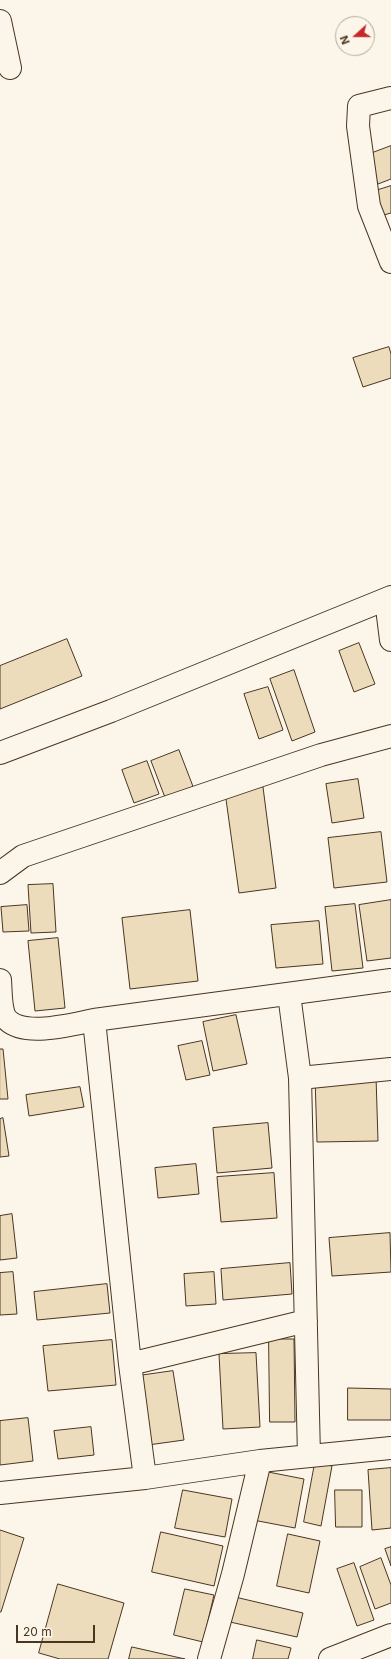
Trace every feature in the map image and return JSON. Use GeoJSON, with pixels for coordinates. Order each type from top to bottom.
{"type":"FeatureCollection","features":[{"type":"Feature","properties":{"kind":"street"},"geometry":{"type":"LineString","coordinates":[[0,20],[10,68]]}},
{"type":"Feature","properties":{"kind":"street"},"geometry":{"type":"LineString","coordinates":[[391,98],[359,106],[358,126],[369,206],[391,262]]}},
{"type":"Feature","properties":{"kind":"street"},"geometry":{"type":"LineString","coordinates":[[0,753],[111,711],[388,598],[391,640]]}},
{"type":"Feature","properties":{"kind":"street"},"geometry":{"type":"LineString","coordinates":[[0,873],[23,856],[322,755],[391,736]]}},
{"type":"Feature","properties":{"kind":"street"},"geometry":{"type":"LineString","coordinates":[[0,980],[2,1009],[6,1017],[14,1025],[31,1029],[55,1028],[94,1020],[391,980]]}},
{"type":"Feature","properties":{"kind":"street"},"geometry":{"type":"LineString","coordinates":[[289,994],[300,1078],[309,1456]]}},
{"type":"Feature","properties":{"kind":"street"},"geometry":{"type":"LineString","coordinates":[[94,1020],[130,1364],[145,1478]]}},
{"type":"Feature","properties":{"kind":"street"},"geometry":{"type":"LineString","coordinates":[[300,1078],[391,1069]]}},
{"type":"Feature","properties":{"kind":"street"},"geometry":{"type":"LineString","coordinates":[[130,1364],[306,1321]]}},
{"type":"Feature","properties":{"kind":"street"},"geometry":{"type":"LineString","coordinates":[[0,1493],[145,1478],[260,1461],[391,1448]]}},
{"type":"Feature","properties":{"kind":"street"},"geometry":{"type":"LineString","coordinates":[[209,1659],[234,1574],[260,1461]]}},
{"type":"Feature","properties":{"kind":"street"},"geometry":{"type":"LineString","coordinates":[[330,1659],[391,1635]]}},
{"type":"Feature","properties":{"kind":"building"},"geometry":{"type":"Polygon","coordinates":[[[391,146],[391,179],[378,184],[367,155],[391,146]]]}},
{"type":"Feature","properties":{"kind":"building"},"geometry":{"type":"Polygon","coordinates":[[[391,186],[391,213],[380,216],[372,192],[391,186]]]}},
{"type":"Feature","properties":{"kind":"building"},"geometry":{"type":"Polygon","coordinates":[[[389,347],[391,354],[391,378],[363,387],[353,358],[389,347]]]}},
{"type":"Feature","properties":{"kind":"building"},"geometry":{"type":"Polygon","coordinates":[[[67,639],[82,676],[0,709],[0,666],[67,639]]]}},
{"type":"Feature","properties":{"kind":"building"},"geometry":{"type":"Polygon","coordinates":[[[359,643],[375,684],[354,692],[339,651],[359,643]]]}},
{"type":"Feature","properties":{"kind":"building"},"geometry":{"type":"Polygon","coordinates":[[[294,670],[315,732],[292,741],[270,679],[294,670]]]}},
{"type":"Feature","properties":{"kind":"building"},"geometry":{"type":"Polygon","coordinates":[[[268,687],[283,730],[259,739],[244,694],[268,687]]]}},
{"type":"Feature","properties":{"kind":"building"},"geometry":{"type":"Polygon","coordinates":[[[179,750],[194,789],[166,800],[151,761],[179,750]]]}},
{"type":"Feature","properties":{"kind":"building"},"geometry":{"type":"Polygon","coordinates":[[[147,761],[159,794],[134,803],[122,770],[147,761]]]}},
{"type":"Feature","properties":{"kind":"building"},"geometry":{"type":"Polygon","coordinates":[[[358,779],[364,818],[332,823],[326,784],[358,779]]]}},
{"type":"Feature","properties":{"kind":"building"},"geometry":{"type":"Polygon","coordinates":[[[263,787],[276,888],[239,893],[225,792],[263,787]]]}},
{"type":"Feature","properties":{"kind":"building"},"geometry":{"type":"Polygon","coordinates":[[[381,832],[387,882],[334,888],[328,838],[381,832]]]}},
{"type":"Feature","properties":{"kind":"building"},"geometry":{"type":"Polygon","coordinates":[[[53,884],[56,932],[31,933],[28,885],[53,884]]]}},
{"type":"Feature","properties":{"kind":"building"},"geometry":{"type":"Polygon","coordinates":[[[391,900],[391,958],[367,961],[359,905],[391,900]]]}},
{"type":"Feature","properties":{"kind":"building"},"geometry":{"type":"Polygon","coordinates":[[[355,904],[363,968],[332,971],[325,907],[355,904]]]}},
{"type":"Feature","properties":{"kind":"building"},"geometry":{"type":"Polygon","coordinates":[[[27,905],[29,931],[3,932],[1,907],[27,905]]]}},
{"type":"Feature","properties":{"kind":"building"},"geometry":{"type":"Polygon","coordinates":[[[190,910],[198,981],[130,989],[122,918],[190,910]]]}},
{"type":"Feature","properties":{"kind":"building"},"geometry":{"type":"Polygon","coordinates":[[[319,921],[323,964],[276,968],[271,925],[319,921]]]}},
{"type":"Feature","properties":{"kind":"building"},"geometry":{"type":"Polygon","coordinates":[[[58,938],[65,1008],[35,1011],[28,941],[58,938]]]}},
{"type":"Feature","properties":{"kind":"building"},"geometry":{"type":"Polygon","coordinates":[[[236,1015],[247,1064],[213,1071],[203,1022],[236,1015]]]}},
{"type":"Feature","properties":{"kind":"building"},"geometry":{"type":"Polygon","coordinates":[[[202,1041],[210,1075],[186,1080],[178,1046],[202,1041]]]}},
{"type":"Feature","properties":{"kind":"building"},"geometry":{"type":"Polygon","coordinates":[[[0,1049],[3,1049],[8,1099],[0,1099],[0,1049]]]}},
{"type":"Feature","properties":{"kind":"building"},"geometry":{"type":"Polygon","coordinates":[[[376,1076],[378,1141],[317,1142],[315,1077],[376,1076]]]}},
{"type":"Feature","properties":{"kind":"building"},"geometry":{"type":"Polygon","coordinates":[[[80,1087],[84,1107],[29,1116],[26,1095],[80,1087]]]}},
{"type":"Feature","properties":{"kind":"building"},"geometry":{"type":"Polygon","coordinates":[[[3,1118],[9,1156],[0,1157],[0,1119],[3,1118]]]}},
{"type":"Feature","properties":{"kind":"building"},"geometry":{"type":"Polygon","coordinates":[[[268,1123],[272,1168],[217,1173],[213,1128],[268,1123]]]}},
{"type":"Feature","properties":{"kind":"building"},"geometry":{"type":"Polygon","coordinates":[[[196,1164],[199,1194],[158,1198],[155,1168],[196,1164]]]}},
{"type":"Feature","properties":{"kind":"building"},"geometry":{"type":"Polygon","coordinates":[[[274,1173],[277,1218],[221,1222],[217,1177],[274,1173]]]}},
{"type":"Feature","properties":{"kind":"building"},"geometry":{"type":"Polygon","coordinates":[[[12,1214],[17,1258],[0,1260],[0,1216],[12,1214]]]}},
{"type":"Feature","properties":{"kind":"building"},"geometry":{"type":"Polygon","coordinates":[[[390,1233],[391,1272],[332,1276],[329,1238],[390,1233]]]}},
{"type":"Feature","properties":{"kind":"building"},"geometry":{"type":"Polygon","coordinates":[[[290,1263],[292,1294],[223,1300],[221,1269],[290,1263]]]}},
{"type":"Feature","properties":{"kind":"building"},"geometry":{"type":"Polygon","coordinates":[[[13,1272],[17,1314],[0,1315],[0,1273],[13,1272]]]}},
{"type":"Feature","properties":{"kind":"building"},"geometry":{"type":"Polygon","coordinates":[[[214,1272],[216,1304],[186,1306],[184,1274],[214,1272]]]}},
{"type":"Feature","properties":{"kind":"building"},"geometry":{"type":"Polygon","coordinates":[[[107,1284],[110,1313],[37,1320],[34,1292],[107,1284]]]}},
{"type":"Feature","properties":{"kind":"building"},"geometry":{"type":"Polygon","coordinates":[[[269,1339],[294,1339],[295,1422],[270,1422],[269,1339]]]}},
{"type":"Feature","properties":{"kind":"building"},"geometry":{"type":"Polygon","coordinates":[[[112,1340],[116,1385],[48,1391],[43,1346],[112,1340]]]}},
{"type":"Feature","properties":{"kind":"building"},"geometry":{"type":"Polygon","coordinates":[[[256,1353],[260,1427],[223,1429],[219,1354],[256,1353]]]}},
{"type":"Feature","properties":{"kind":"building"},"geometry":{"type":"Polygon","coordinates":[[[173,1371],[184,1440],[148,1445],[138,1376],[173,1371]]]}},
{"type":"Feature","properties":{"kind":"building"},"geometry":{"type":"Polygon","coordinates":[[[348,1388],[391,1389],[391,1420],[348,1420],[348,1388]]]}},
{"type":"Feature","properties":{"kind":"building"},"geometry":{"type":"Polygon","coordinates":[[[28,1418],[33,1461],[0,1465],[0,1421],[28,1418]]]}},
{"type":"Feature","properties":{"kind":"building"},"geometry":{"type":"Polygon","coordinates":[[[91,1427],[94,1455],[58,1459],[54,1431],[91,1427]]]}},
{"type":"Feature","properties":{"kind":"building"},"geometry":{"type":"Polygon","coordinates":[[[315,1463],[332,1466],[321,1526],[304,1522],[315,1463]]]}},
{"type":"Feature","properties":{"kind":"building"},"geometry":{"type":"Polygon","coordinates":[[[391,1468],[391,1528],[372,1530],[368,1470],[391,1468]]]}},
{"type":"Feature","properties":{"kind":"building"},"geometry":{"type":"Polygon","coordinates":[[[263,1471],[304,1479],[295,1528],[253,1520],[263,1471]]]}},
{"type":"Feature","properties":{"kind":"building"},"geometry":{"type":"Polygon","coordinates":[[[183,1490],[232,1499],[225,1537],[175,1528],[183,1490]]]}},
{"type":"Feature","properties":{"kind":"building"},"geometry":{"type":"Polygon","coordinates":[[[335,1490],[362,1490],[362,1527],[336,1527],[335,1490]]]}},
{"type":"Feature","properties":{"kind":"building"},"geometry":{"type":"Polygon","coordinates":[[[0,1530],[24,1538],[1,1612],[0,1612],[0,1530]]]}},
{"type":"Feature","properties":{"kind":"building"},"geometry":{"type":"Polygon","coordinates":[[[161,1532],[223,1546],[214,1586],[152,1572],[161,1532]]]}},
{"type":"Feature","properties":{"kind":"building"},"geometry":{"type":"Polygon","coordinates":[[[288,1534],[320,1541],[309,1593],[277,1586],[288,1534]]]}},
{"type":"Feature","properties":{"kind":"building"},"geometry":{"type":"Polygon","coordinates":[[[391,1547],[391,1566],[385,1549],[391,1547]]]}},
{"type":"Feature","properties":{"kind":"building"},"geometry":{"type":"Polygon","coordinates":[[[381,1558],[391,1585],[391,1603],[375,1609],[360,1567],[381,1558]]]}},
{"type":"Feature","properties":{"kind":"building"},"geometry":{"type":"Polygon","coordinates":[[[354,1563],[374,1620],[357,1626],[337,1569],[354,1563]]]}},
{"type":"Feature","properties":{"kind":"building"},"geometry":{"type":"Polygon","coordinates":[[[58,1584],[124,1603],[108,1659],[60,1659],[39,1653],[58,1584]]]}},
{"type":"Feature","properties":{"kind":"building"},"geometry":{"type":"Polygon","coordinates":[[[185,1589],[214,1595],[203,1642],[174,1635],[185,1589]]]}},
{"type":"Feature","properties":{"kind":"building"},"geometry":{"type":"Polygon","coordinates":[[[235,1597],[303,1613],[297,1637],[230,1622],[235,1597]]]}},
{"type":"Feature","properties":{"kind":"building"},"geometry":{"type":"Polygon","coordinates":[[[257,1640],[291,1648],[288,1659],[253,1659],[257,1640]]]}},
{"type":"Feature","properties":{"kind":"building"},"geometry":{"type":"Polygon","coordinates":[[[132,1647],[185,1659],[129,1659],[132,1647]]]}}]}
